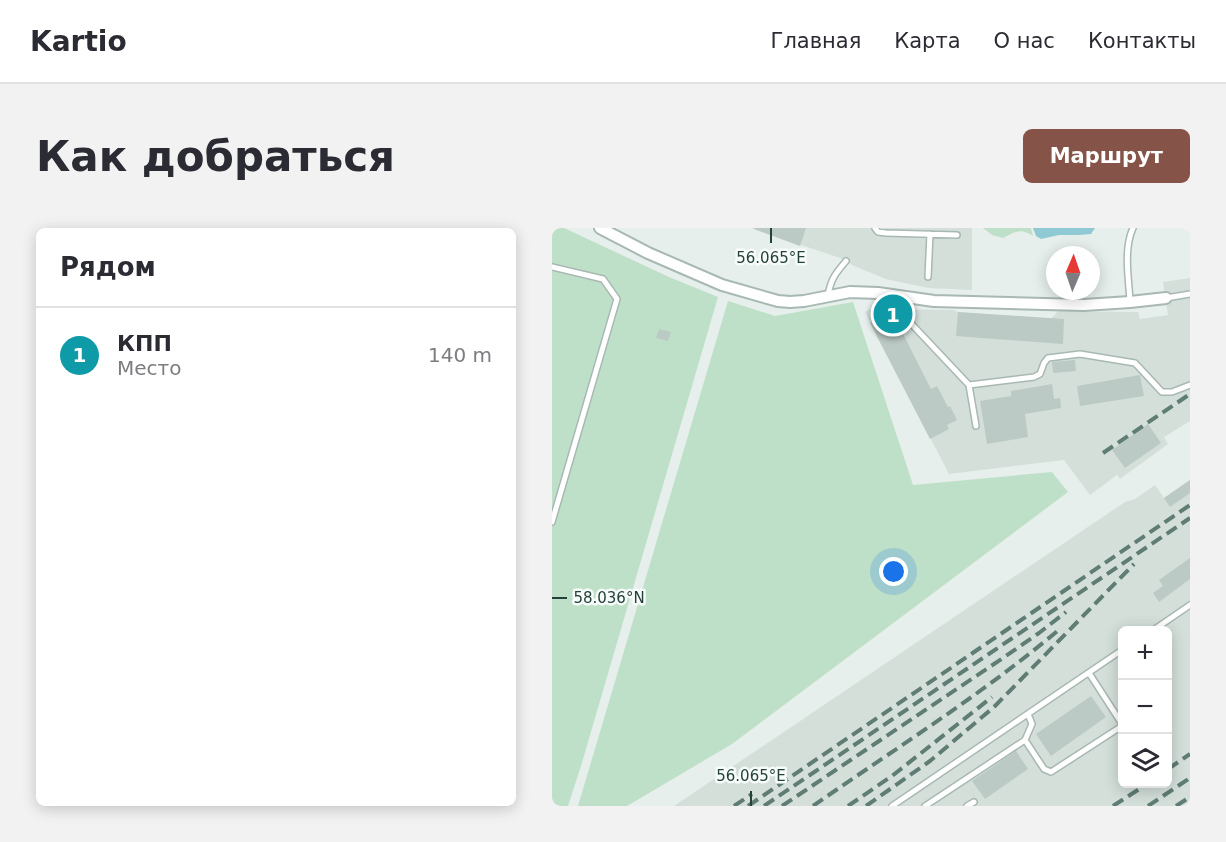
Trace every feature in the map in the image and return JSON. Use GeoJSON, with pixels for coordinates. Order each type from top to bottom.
{"type":"FeatureCollection","features":[{"type":"Feature","properties":{"kind":"street"},"geometry":{"type":"LineString","coordinates":[[600,228],[648,253],[722,285],[764,298],[790,302],[850,292],[934,301],[1084,304],[1166,298]]}},
{"type":"Feature","properties":{"kind":"lane"},"geometry":{"type":"LineString","coordinates":[[875,228],[878,232],[886,233],[957,235]]}},
{"type":"Feature","properties":{"kind":"lane"},"geometry":{"type":"LineString","coordinates":[[1130,302],[1128,244],[1133,228]]}},
{"type":"Feature","properties":{"kind":"lane"},"geometry":{"type":"LineString","coordinates":[[928,277],[930,234]]}},
{"type":"Feature","properties":{"kind":"lane"},"geometry":{"type":"LineString","coordinates":[[828,295],[832,279],[846,261]]}},
{"type":"Feature","properties":{"kind":"lane"},"geometry":{"type":"LineString","coordinates":[[552,267],[603,279],[617,299],[552,522]]}},
{"type":"Feature","properties":{"kind":"lane"},"geometry":{"type":"LineString","coordinates":[[1166,298],[1190,294]]}},
{"type":"Feature","properties":{"kind":"lane"},"geometry":{"type":"LineString","coordinates":[[902,297],[904,316],[969,385],[976,426]]}},
{"type":"Feature","properties":{"kind":"lane"},"geometry":{"type":"LineString","coordinates":[[969,385],[1034,377],[1040,374],[1048,358],[1080,354],[1135,363],[1162,392],[1172,392],[1190,385]]}},
{"type":"Feature","properties":{"kind":"lane"},"geometry":{"type":"LineString","coordinates":[[1158,626],[1190,604]]}},
{"type":"Feature","properties":{"kind":"lane"},"geometry":{"type":"LineString","coordinates":[[892,806],[1118,653]]}},
{"type":"Feature","properties":{"kind":"lane"},"geometry":{"type":"LineString","coordinates":[[1089,673],[1118,719]]}},
{"type":"Feature","properties":{"kind":"lane"},"geometry":{"type":"LineString","coordinates":[[925,806],[1025,740],[1032,724],[1028,714]]}},
{"type":"Feature","properties":{"kind":"lane"},"geometry":{"type":"LineString","coordinates":[[1025,740],[1044,769],[1051,772],[1118,728]]}},
{"type":"Feature","properties":{"kind":"lane"},"geometry":{"type":"LineString","coordinates":[[968,806],[974,802]]}},
{"type":"Feature","properties":{"kind":"shaded area"},"geometry":{"type":"Polygon","coordinates":[[[751,228],[972,228],[972,290],[928,288],[886,279],[840,258],[751,228]]]}},
{"type":"Feature","properties":{"kind":"shaded area"},"geometry":{"type":"Polygon","coordinates":[[[1190,278],[1190,421],[1164,437],[1168,444],[1120,479],[1117,475],[1090,495],[1064,460],[949,474],[865,312],[870,309],[953,310],[1051,319],[1058,311],[1138,312],[1140,319],[1168,315],[1163,282],[1190,278]]]}},
{"type":"Feature","properties":{"kind":"shaded area"},"geometry":{"type":"Polygon","coordinates":[[[1190,480],[1190,806],[674,806],[1125,502],[1135,499],[1155,485],[1164,498],[1190,480]]]}},
{"type":"Feature","properties":{"kind":"green space"},"geometry":{"type":"Polygon","coordinates":[[[564,228],[718,297],[568,806],[552,806],[552,229],[564,228]]]}},
{"type":"Feature","properties":{"kind":"green space"},"geometry":{"type":"Polygon","coordinates":[[[983,228],[1031,228],[1033,236],[1018,231],[1003,238],[992,235],[983,228]]]}},
{"type":"Feature","properties":{"kind":"green space"},"geometry":{"type":"Polygon","coordinates":[[[728,301],[775,316],[853,302],[913,485],[1052,472],[1068,492],[732,744],[627,806],[578,806],[728,301]]]}},
{"type":"Feature","properties":{"kind":"water"},"geometry":{"type":"Polygon","coordinates":[[[1033,228],[1095,228],[1091,234],[1059,235],[1041,239],[1036,236],[1033,228]]]}},
{"type":"Feature","properties":{"kind":"building"},"geometry":{"type":"Polygon","coordinates":[[[755,228],[806,228],[800,246],[755,228]]]}},
{"type":"Feature","properties":{"kind":"building"},"geometry":{"type":"Polygon","coordinates":[[[897,309],[897,322],[931,389],[937,386],[957,420],[947,425],[949,429],[930,439],[870,323],[897,309]]]}},
{"type":"Feature","properties":{"kind":"building"},"geometry":{"type":"Polygon","coordinates":[[[958,312],[1064,319],[1063,344],[956,336],[958,312]]]}},
{"type":"Feature","properties":{"kind":"building"},"geometry":{"type":"Polygon","coordinates":[[[659,329],[671,332],[668,341],[656,338],[659,329]]]}},
{"type":"Feature","properties":{"kind":"building"},"geometry":{"type":"Polygon","coordinates":[[[1075,360],[1076,371],[1053,373],[1052,362],[1075,360]]]}},
{"type":"Feature","properties":{"kind":"building"},"geometry":{"type":"Polygon","coordinates":[[[1140,375],[1144,396],[1080,406],[1077,386],[1140,375]]]}},
{"type":"Feature","properties":{"kind":"building"},"geometry":{"type":"Polygon","coordinates":[[[1052,384],[1054,399],[1060,398],[1061,408],[1025,414],[1028,437],[987,444],[980,401],[1011,396],[1011,391],[1052,384]]]}},
{"type":"Feature","properties":{"kind":"building"},"geometry":{"type":"Polygon","coordinates":[[[1148,424],[1161,443],[1125,468],[1112,450],[1148,424]]]}},
{"type":"Feature","properties":{"kind":"building"},"geometry":{"type":"Polygon","coordinates":[[[1190,480],[1190,493],[1170,507],[1164,498],[1190,480]]]}},
{"type":"Feature","properties":{"kind":"building"},"geometry":{"type":"Polygon","coordinates":[[[1190,558],[1190,579],[1159,602],[1153,593],[1163,586],[1159,580],[1190,558]]]}},
{"type":"Feature","properties":{"kind":"building"},"geometry":{"type":"Polygon","coordinates":[[[1091,696],[1106,717],[1051,756],[1036,734],[1091,696]]]}},
{"type":"Feature","properties":{"kind":"building"},"geometry":{"type":"Polygon","coordinates":[[[1016,751],[1028,769],[985,799],[972,781],[1016,751]]]}},
{"type":"Feature","properties":{"kind":"railway"},"geometry":{"type":"LineString","coordinates":[[1103,453],[1190,394]]}},
{"type":"Feature","properties":{"kind":"railway"},"geometry":{"type":"LineString","coordinates":[[748,806],[1190,505]]}},
{"type":"Feature","properties":{"kind":"railway"},"geometry":{"type":"LineString","coordinates":[[764,806],[1190,518]]}},
{"type":"Feature","properties":{"kind":"railway"},"geometry":{"type":"LineString","coordinates":[[866,806],[930,761],[994,707],[1134,564]]}},
{"type":"Feature","properties":{"kind":"railway"},"geometry":{"type":"LineString","coordinates":[[782,806],[1003,658],[1066,612]]}},
{"type":"Feature","properties":{"kind":"railway"},"geometry":{"type":"LineString","coordinates":[[813,806],[1001,676],[1061,628]]}},
{"type":"Feature","properties":{"kind":"railway"},"geometry":{"type":"LineString","coordinates":[[848,806],[892,776],[992,697]]}},
{"type":"Feature","properties":{"kind":"railway"},"geometry":{"type":"LineString","coordinates":[[1172,766],[1190,754]]}},
{"type":"Feature","properties":{"kind":"railway"},"geometry":{"type":"LineString","coordinates":[[1148,806],[1190,778]]}},
{"type":"Feature","properties":{"kind":"railway"},"geometry":{"type":"LineString","coordinates":[[1113,806],[1141,788]]}},
{"type":"Feature","properties":{"kind":"railway"},"geometry":{"type":"LineString","coordinates":[[734,806],[752,794]]}},
{"type":"Feature","properties":{"kind":"railway"},"geometry":{"type":"LineString","coordinates":[[1176,806],[1190,797]]}},
{"type":"Feature","properties":{"kind":"place","name":"КПП"},"geometry":{"type":"Point","coordinates":[893,314]}}]}
